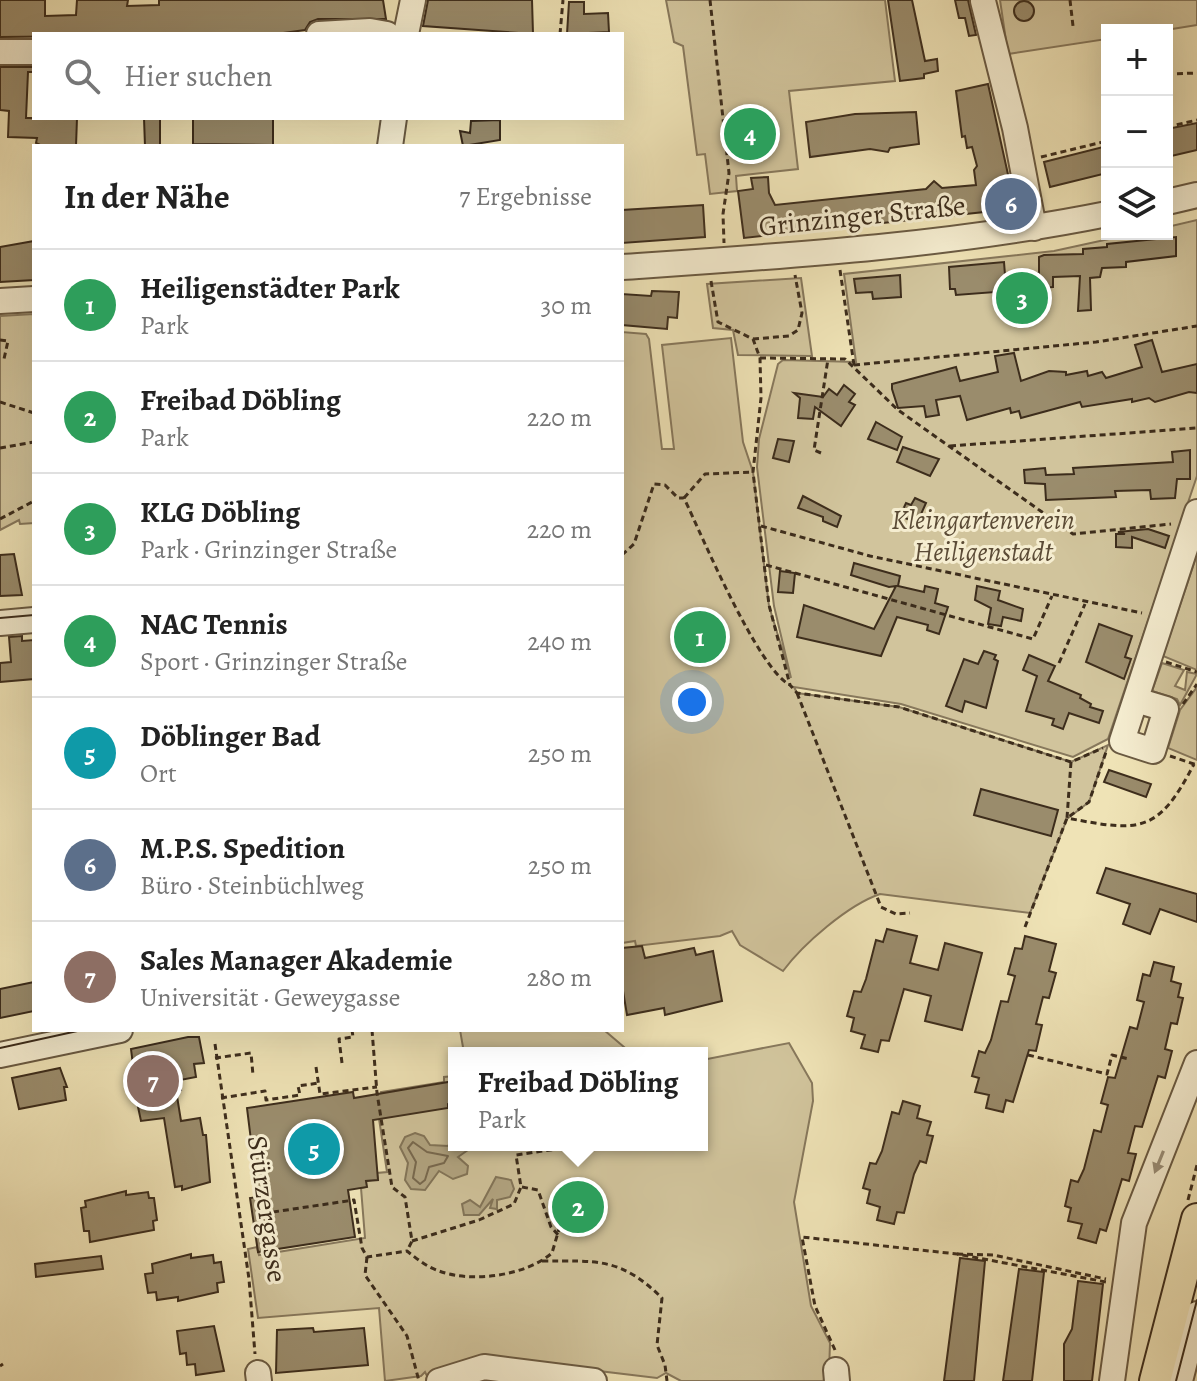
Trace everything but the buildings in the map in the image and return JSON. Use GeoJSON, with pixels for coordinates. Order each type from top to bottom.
{"type":"FeatureCollection","features":[{"type":"Feature","properties":{"kind":"main road"},"geometry":{"type":"LineString","coordinates":[[1155,1381],[1191,1264],[1197,1219]]}},
{"type":"Feature","properties":{"kind":"street"},"geometry":{"type":"LineString","coordinates":[[406,32],[413,0]]}},
{"type":"Feature","properties":{"kind":"street"},"geometry":{"type":"LineString","coordinates":[[983,1],[1034,228]]}},
{"type":"Feature","properties":{"kind":"street"},"geometry":{"type":"LineString","coordinates":[[353,32],[376,32]]}},
{"type":"Feature","properties":{"kind":"street"},"geometry":{"type":"LineString","coordinates":[[0,52],[32,52]]}},
{"type":"Feature","properties":{"kind":"street"},"geometry":{"type":"LineString","coordinates":[[390,144],[394,120]]}},
{"type":"Feature","properties":{"kind":"street"},"geometry":{"type":"LineString","coordinates":[[1173,201],[1197,195]]}},
{"type":"Feature","properties":{"kind":"street","name":"Grinzinger Straße"},"geometry":{"type":"LineString","coordinates":[[624,267],[1034,228],[1101,215]]}},
{"type":"Feature","properties":{"kind":"street"},"geometry":{"type":"LineString","coordinates":[[0,301],[32,299]]}},
{"type":"Feature","properties":{"kind":"street"},"geometry":{"type":"LineString","coordinates":[[1153,751],[1122,741],[1195,517]]}},
{"type":"Feature","properties":{"kind":"street"},"geometry":{"type":"LineString","coordinates":[[0,623],[32,620]]}},
{"type":"Feature","properties":{"kind":"street"},"geometry":{"type":"LineString","coordinates":[[0,1055],[110,1032]]}},
{"type":"Feature","properties":{"kind":"street"},"geometry":{"type":"LineString","coordinates":[[1112,1381],[1134,1223],[1197,1063]]}},
{"type":"Feature","properties":{"kind":"street"},"geometry":{"type":"LineString","coordinates":[[1180,1381],[1197,1314]]}},
{"type":"Feature","properties":{"kind":"street"},"geometry":{"type":"LineString","coordinates":[[439,1381],[484,1367],[594,1381]]}},
{"type":"Feature","properties":{"kind":"path"},"geometry":{"type":"LineString","coordinates":[[560,32],[563,0]]}},
{"type":"Feature","properties":{"kind":"path"},"geometry":{"type":"LineString","coordinates":[[710,0],[729,173],[716,260],[718,322],[753,339],[789,336],[798,330],[802,313],[794,275],[802,274]]}},
{"type":"Feature","properties":{"kind":"path"},"geometry":{"type":"LineString","coordinates":[[1070,0],[1073,26]]}},
{"type":"Feature","properties":{"kind":"path"},"geometry":{"type":"LineString","coordinates":[[1173,74],[1197,73]]}},
{"type":"Feature","properties":{"kind":"path"},"geometry":{"type":"LineString","coordinates":[[1173,126],[1197,120]]}},
{"type":"Feature","properties":{"kind":"path"},"geometry":{"type":"LineString","coordinates":[[1033,159],[1101,142]]}},
{"type":"Feature","properties":{"kind":"path"},"geometry":{"type":"LineString","coordinates":[[825,272],[841,272],[854,365]]}},
{"type":"Feature","properties":{"kind":"path"},"geometry":{"type":"LineString","coordinates":[[854,365],[1069,345],[1197,326]]}},
{"type":"Feature","properties":{"kind":"path"},"geometry":{"type":"LineString","coordinates":[[753,339],[760,358],[761,398],[753,472],[769,605],[790,685]]}},
{"type":"Feature","properties":{"kind":"path"},"geometry":{"type":"LineString","coordinates":[[0,340],[8,341],[4,359]]}},
{"type":"Feature","properties":{"kind":"path"},"geometry":{"type":"LineString","coordinates":[[760,358],[845,359],[898,410],[1073,534],[1195,517]]}},
{"type":"Feature","properties":{"kind":"path"},"geometry":{"type":"LineString","coordinates":[[821,453],[814,450],[828,358]]}},
{"type":"Feature","properties":{"kind":"path"},"geometry":{"type":"LineString","coordinates":[[0,402],[32,412]]}},
{"type":"Feature","properties":{"kind":"path"},"geometry":{"type":"LineString","coordinates":[[950,446],[1197,428]]}},
{"type":"Feature","properties":{"kind":"path"},"geometry":{"type":"LineString","coordinates":[[0,448],[32,442]]}},
{"type":"Feature","properties":{"kind":"path"},"geometry":{"type":"LineString","coordinates":[[624,553],[634,544],[654,484],[665,485],[678,498],[684,498],[705,474],[753,472]]}},
{"type":"Feature","properties":{"kind":"path"},"geometry":{"type":"LineString","coordinates":[[684,498],[751,635],[780,680],[797,693],[881,907],[896,914],[910,913]]}},
{"type":"Feature","properties":{"kind":"path"},"geometry":{"type":"LineString","coordinates":[[0,519],[32,502]]}},
{"type":"Feature","properties":{"kind":"path"},"geometry":{"type":"LineString","coordinates":[[761,526],[870,556],[1162,618]]}},
{"type":"Feature","properties":{"kind":"path"},"geometry":{"type":"LineString","coordinates":[[766,565],[1033,639],[1052,596]]}},
{"type":"Feature","properties":{"kind":"path"},"geometry":{"type":"LineString","coordinates":[[1059,663],[1085,603]]}},
{"type":"Feature","properties":{"kind":"path"},"geometry":{"type":"LineString","coordinates":[[1149,656],[1197,672]]}},
{"type":"Feature","properties":{"kind":"path"},"geometry":{"type":"LineString","coordinates":[[797,693],[899,707],[1071,762],[1108,745],[1089,802],[1067,818]]}},
{"type":"Feature","properties":{"kind":"path"},"geometry":{"type":"LineString","coordinates":[[1067,818],[1110,827],[1147,823],[1168,808],[1195,765],[1153,751]]}},
{"type":"Feature","properties":{"kind":"path"},"geometry":{"type":"LineString","coordinates":[[1025,927],[1067,818],[1071,762]]}},
{"type":"Feature","properties":{"kind":"path"},"geometry":{"type":"LineString","coordinates":[[342,1063],[339,1039],[353,1037],[352,1032]]}},
{"type":"Feature","properties":{"kind":"path"},"geometry":{"type":"LineString","coordinates":[[372,1032],[392,1187],[405,1197],[412,1241],[407,1251]]}},
{"type":"Feature","properties":{"kind":"path","name":"Stürzergasse"},"geometry":{"type":"LineString","coordinates":[[215,1044],[249,1279],[258,1377]]}},
{"type":"Feature","properties":{"kind":"path"},"geometry":{"type":"LineString","coordinates":[[215,1058],[251,1053],[253,1075]]}},
{"type":"Feature","properties":{"kind":"path"},"geometry":{"type":"LineString","coordinates":[[1028,1055],[1107,1074],[1112,1055],[1129,1059]]}},
{"type":"Feature","properties":{"kind":"path"},"geometry":{"type":"LineString","coordinates":[[316,1067],[320,1094],[377,1087]]}},
{"type":"Feature","properties":{"kind":"path"},"geometry":{"type":"LineString","coordinates":[[221,1098],[265,1091],[266,1100],[300,1095],[298,1086],[319,1083]]}},
{"type":"Feature","properties":{"kind":"path"},"geometry":{"type":"LineString","coordinates":[[412,1241],[479,1220],[514,1204],[521,1187],[516,1155],[543,1151]]}},
{"type":"Feature","properties":{"kind":"path"},"geometry":{"type":"LineString","coordinates":[[521,1187],[538,1190],[551,1227],[559,1236]]}},
{"type":"Feature","properties":{"kind":"path"},"geometry":{"type":"LineString","coordinates":[[367,1257],[407,1251],[435,1270],[452,1275],[506,1273],[542,1261],[552,1253],[559,1236],[562,1219],[555,1191]]}},
{"type":"Feature","properties":{"kind":"path"},"geometry":{"type":"LineString","coordinates":[[273,1212],[354,1200],[362,1248],[367,1257],[365,1275],[407,1336],[419,1381]]}},
{"type":"Feature","properties":{"kind":"path"},"geometry":{"type":"LineString","coordinates":[[836,1376],[834,1342],[815,1306],[802,1237],[957,1254],[1108,1280]]}},
{"type":"Feature","properties":{"kind":"path"},"geometry":{"type":"LineString","coordinates":[[542,1261],[616,1264],[644,1280],[662,1298],[657,1345],[667,1381]]}},
{"type":"Feature","properties":{"kind":"green space"},"geometry":{"type":"Polygon","coordinates":[[[666,0],[885,0],[895,81],[789,91],[798,169],[736,176],[737,191],[710,194],[705,154],[697,155],[683,46],[674,42],[666,0]]]}},
{"type":"Feature","properties":{"kind":"green space"},"geometry":{"type":"Polygon","coordinates":[[[1000,0],[1197,0],[1197,25],[1173,29],[1173,24],[1101,24],[1101,40],[1008,54],[1000,0]]]}},
{"type":"Feature","properties":{"kind":"green space","name":"Kleingartenverein Heiligenstadt"},"geometry":{"type":"Polygon","coordinates":[[[1197,220],[1197,476],[1108,739],[1073,757],[901,704],[794,687],[797,693],[899,707],[1071,762],[1108,745],[1089,802],[1067,819],[1030,913],[880,894],[867,899],[827,926],[783,971],[740,945],[732,931],[720,936],[636,946],[635,941],[624,943],[624,332],[646,334],[649,339],[662,449],[674,449],[662,345],[731,338],[743,442],[753,472],[769,606],[791,678],[774,606],[757,467],[759,439],[778,364],[783,360],[856,362],[844,274],[1054,251],[1104,240],[1173,240],[1173,226],[1197,220]]]}},
{"type":"Feature","properties":{"kind":"green space"},"geometry":{"type":"Polygon","coordinates":[[[801,278],[812,356],[738,355],[733,330],[713,328],[707,284],[801,278]]]}},
{"type":"Feature","properties":{"kind":"green space"},"geometry":{"type":"Polygon","coordinates":[[[32,314],[32,523],[20,524],[19,520],[0,530],[0,316],[32,314]]]}},
{"type":"Feature","properties":{"kind":"green space"},"geometry":{"type":"Polygon","coordinates":[[[1197,554],[1197,670],[1163,656],[1197,554]]]}},
{"type":"Feature","properties":{"kind":"green space"},"geometry":{"type":"Polygon","coordinates":[[[1162,663],[1184,670],[1175,686],[1185,690],[1187,672],[1197,674],[1180,705],[1177,699],[1152,691],[1162,663]]]}},
{"type":"Feature","properties":{"kind":"green space"},"geometry":{"type":"Polygon","coordinates":[[[1197,687],[1197,760],[1168,748],[1180,710],[1197,687]]]}},
{"type":"Feature","properties":{"kind":"green space"},"geometry":{"type":"Polygon","coordinates":[[[460,1032],[606,1032],[624,1047],[463,1047],[460,1032]]]}},
{"type":"Feature","properties":{"kind":"green space"},"geometry":{"type":"Polygon","coordinates":[[[789,1043],[812,1083],[813,1101],[794,1202],[811,1306],[830,1343],[829,1372],[823,1381],[681,1381],[666,1373],[657,1378],[482,1357],[428,1378],[425,1372],[421,1376],[385,1381],[379,1308],[258,1318],[248,1249],[257,1247],[259,1255],[365,1238],[361,1188],[366,1187],[366,1181],[378,1179],[377,1173],[387,1172],[378,1112],[384,1110],[381,1092],[444,1082],[444,1077],[448,1077],[448,1151],[708,1151],[708,1059],[789,1043]]]}},
{"type":"Feature","properties":{"kind":"water"},"geometry":{"type":"Polygon","coordinates":[[[415,1133],[424,1136],[430,1145],[448,1146],[448,1151],[466,1151],[458,1157],[468,1166],[467,1174],[453,1179],[439,1171],[425,1190],[411,1189],[405,1180],[408,1163],[400,1147],[405,1137],[415,1133]]]}},
{"type":"Feature","properties":{"kind":"water"},"geometry":{"type":"Polygon","coordinates":[[[496,1177],[511,1180],[514,1189],[510,1197],[497,1200],[497,1209],[490,1208],[493,1199],[479,1215],[464,1215],[462,1204],[470,1200],[480,1207],[496,1177]]]}},
{"type":"Feature","properties":{"kind":"tram line"},"geometry":{"type":"LineString","coordinates":[[0,618],[32,615]]}},
{"type":"Feature","properties":{"kind":"tram line"},"geometry":{"type":"LineString","coordinates":[[0,1048],[73,1032]]}},
{"type":"Feature","properties":{"kind":"tram line"},"geometry":{"type":"LineString","coordinates":[[1176,1381],[1197,1300]]}},
{"type":"Feature","properties":{"kind":"place","name":"NAC Tennis"},"geometry":{"type":"Point","coordinates":[750,134]}},
{"type":"Feature","properties":{"kind":"place","name":"M.P.S. Spedition"},"geometry":{"type":"Point","coordinates":[1011,204]}},
{"type":"Feature","properties":{"kind":"place","name":"KLG Döbling"},"geometry":{"type":"Point","coordinates":[1022,298]}},
{"type":"Feature","properties":{"kind":"place","name":"Heiligenstädter Park"},"geometry":{"type":"Point","coordinates":[700,637]}},
{"type":"Feature","properties":{"kind":"place","name":"Sales Manager Akademie"},"geometry":{"type":"Point","coordinates":[153,1081]}},
{"type":"Feature","properties":{"kind":"place","name":"Döblinger Bad"},"geometry":{"type":"Point","coordinates":[314,1149]}},
{"type":"Feature","properties":{"kind":"place","name":"Freibad Döbling"},"geometry":{"type":"Point","coordinates":[578,1207]}}]}
